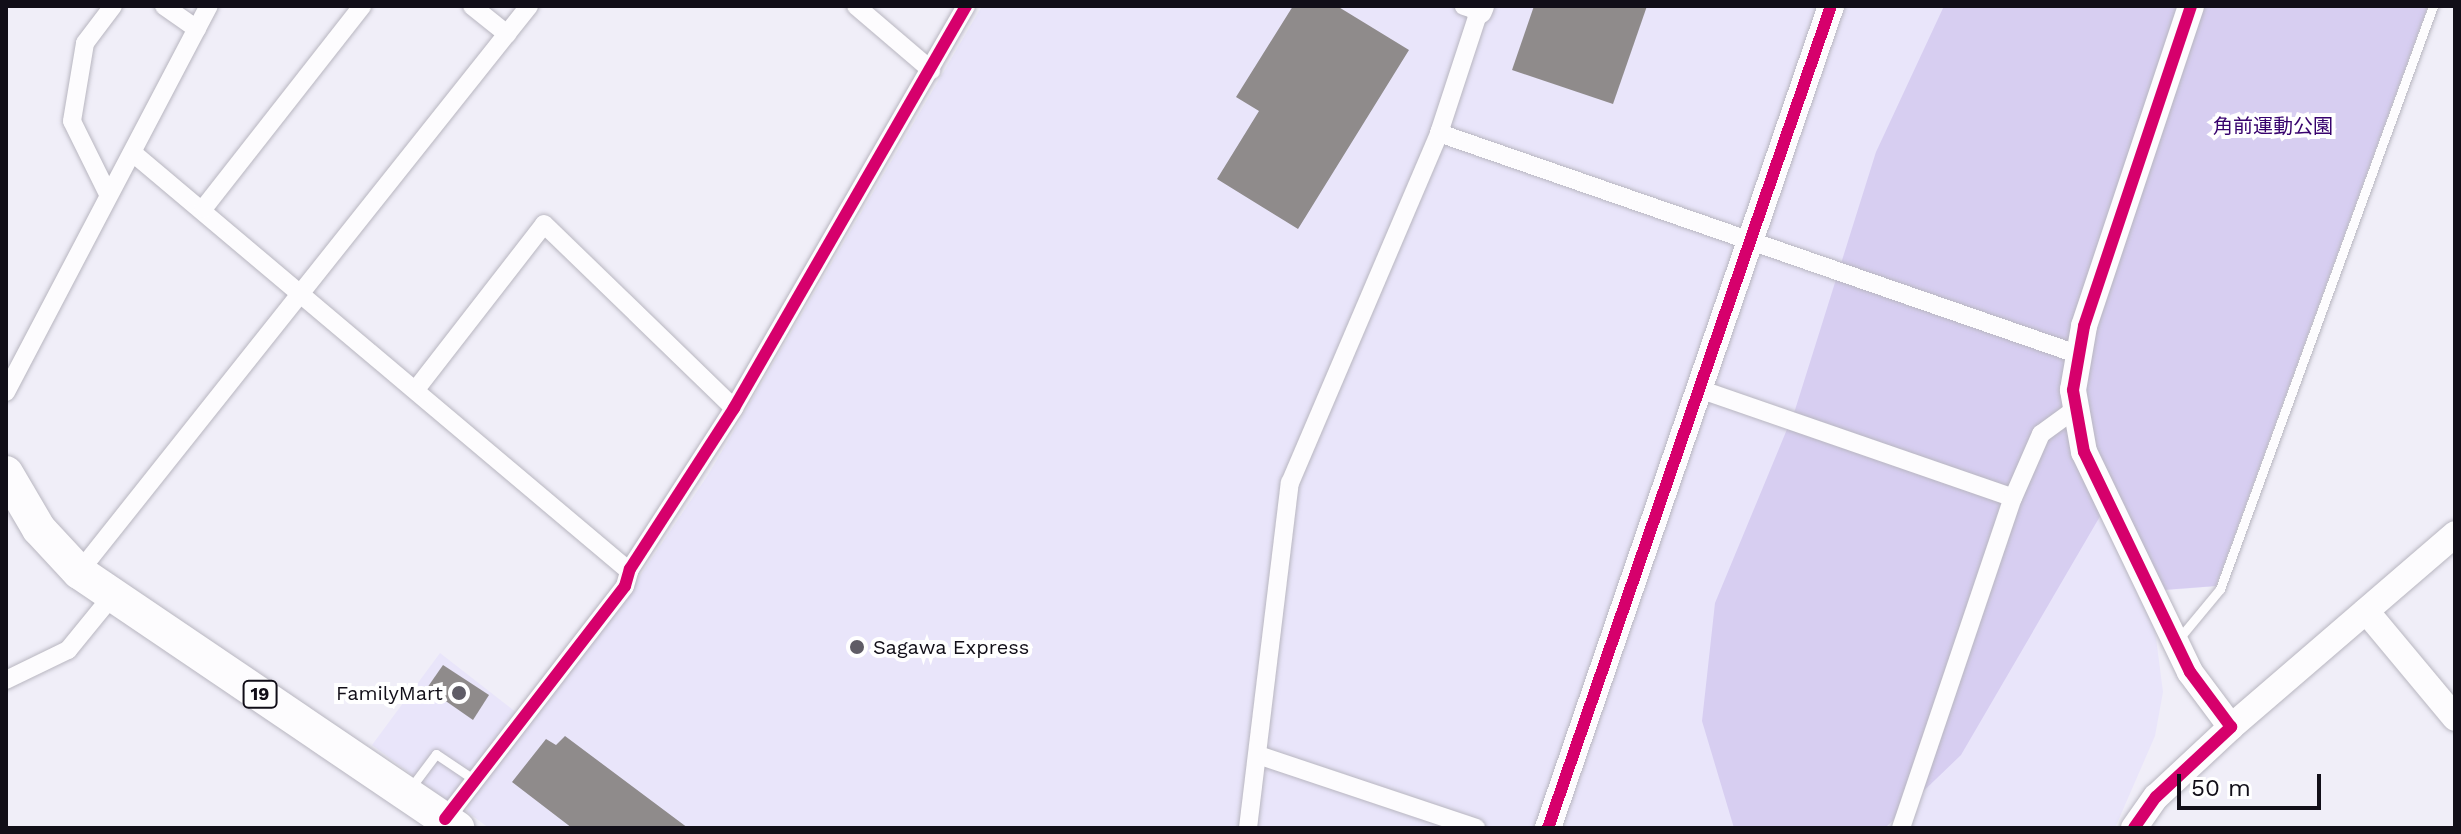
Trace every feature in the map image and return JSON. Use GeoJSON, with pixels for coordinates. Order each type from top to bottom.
{"type":"FeatureCollection","features":[{"type":"Feature","properties":{"kind":"highway","name":"19"},"geometry":{"type":"LineString","coordinates":[[6,473],[39,529],[79,572],[451,824]]}},
{"type":"Feature","properties":{"kind":"street"},"geometry":{"type":"LineString","coordinates":[[108,194],[72,121],[72,106],[85,43],[113,6]]}},
{"type":"Feature","properties":{"kind":"street"},"geometry":{"type":"LineString","coordinates":[[164,6],[197,29]]}},
{"type":"Feature","properties":{"kind":"street"},"geometry":{"type":"LineString","coordinates":[[6,392],[209,6]]}},
{"type":"Feature","properties":{"kind":"street"},"geometry":{"type":"LineString","coordinates":[[203,209],[362,6]]}},
{"type":"Feature","properties":{"kind":"street"},"geometry":{"type":"LineString","coordinates":[[472,6],[507,34]]}},
{"type":"Feature","properties":{"kind":"street"},"geometry":{"type":"LineString","coordinates":[[79,572],[306,293],[529,6]]}},
{"type":"Feature","properties":{"kind":"street"},"geometry":{"type":"LineString","coordinates":[[856,6],[931,70]]}},
{"type":"Feature","properties":{"kind":"street"},"geometry":{"type":"LineString","coordinates":[[451,824],[476,781],[625,586],[629,571],[734,408],[966,6]]}},
{"type":"Feature","properties":{"kind":"street"},"geometry":{"type":"LineString","coordinates":[[1548,828],[1831,6]]}},
{"type":"Feature","properties":{"kind":"street"},"geometry":{"type":"LineString","coordinates":[[2191,6],[2077,354],[2073,411],[2084,452],[2175,643],[2231,727]]}},
{"type":"Feature","properties":{"kind":"street"},"geometry":{"type":"LineString","coordinates":[[1248,828],[1261,756],[1290,483],[1439,133],[1475,8]]}},
{"type":"Feature","properties":{"kind":"street"},"geometry":{"type":"LineString","coordinates":[[1439,133],[2077,354]]}},
{"type":"Feature","properties":{"kind":"street"},"geometry":{"type":"LineString","coordinates":[[133,153],[306,293],[629,571]]}},
{"type":"Feature","properties":{"kind":"street"},"geometry":{"type":"LineString","coordinates":[[417,388],[544,224],[734,408]]}},
{"type":"Feature","properties":{"kind":"street"},"geometry":{"type":"LineString","coordinates":[[1699,389],[2013,498]]}},
{"type":"Feature","properties":{"kind":"street"},"geometry":{"type":"LineString","coordinates":[[1901,828],[2013,498],[2041,434],[2073,411]]}},
{"type":"Feature","properties":{"kind":"street"},"geometry":{"type":"LineString","coordinates":[[2134,828],[2156,797],[2231,727],[2455,534]]}},
{"type":"Feature","properties":{"kind":"street"},"geometry":{"type":"LineString","coordinates":[[6,680],[68,650],[112,596]]}},
{"type":"Feature","properties":{"kind":"street"},"geometry":{"type":"LineString","coordinates":[[2366,611],[2455,718]]}},
{"type":"Feature","properties":{"kind":"street"},"geometry":{"type":"LineString","coordinates":[[1261,756],[1476,828]]}},
{"type":"Feature","properties":{"kind":"lane"},"geometry":{"type":"LineString","coordinates":[[2175,643],[2220,589],[2433,6]]}},
{"type":"Feature","properties":{"kind":"lane"},"geometry":{"type":"LineString","coordinates":[[408,792],[436,754],[476,781]]}},
{"type":"Feature","properties":{"kind":"shaded area"},"geometry":{"type":"Polygon","coordinates":[[[982,6],[2428,6],[2216,586],[2137,593],[2155,630],[2163,692],[2155,736],[2115,828],[489,828],[467,812],[469,802],[629,592],[708,475],[982,6]]]}},
{"type":"Feature","properties":{"kind":"shaded area"},"geometry":{"type":"Polygon","coordinates":[[[440,653],[517,713],[447,801],[372,745],[440,653]]]}},
{"type":"Feature","properties":{"kind":"green space","name":"角前運動公園"},"geometry":{"type":"Polygon","coordinates":[[[1944,6],[2428,6],[2216,586],[2163,590],[2113,494],[1961,755],[1885,828],[1734,828],[1702,721],[1715,603],[1795,410],[1876,152],[1944,6]]]}},
{"type":"Feature","properties":{"kind":"building"},"geometry":{"type":"Polygon","coordinates":[[[1293,6],[1337,6],[1409,50],[1298,229],[1217,179],[1259,111],[1236,97],[1293,6]]]}},
{"type":"Feature","properties":{"kind":"building"},"geometry":{"type":"Polygon","coordinates":[[[1534,6],[1647,6],[1613,104],[1512,70],[1534,6]]]}},
{"type":"Feature","properties":{"kind":"building"},"geometry":{"type":"Polygon","coordinates":[[[443,665],[489,695],[473,720],[427,688],[443,665]]]}},
{"type":"Feature","properties":{"kind":"building"},"geometry":{"type":"Polygon","coordinates":[[[565,736],[688,828],[572,828],[512,782],[546,739],[556,745],[565,736]]]}},
{"type":"Feature","properties":{"kind":"cycle path"},"geometry":{"type":"LineString","coordinates":[[445,819],[625,586],[630,569],[734,408],[966,6]]}},
{"type":"Feature","properties":{"kind":"cycle path"},"geometry":{"type":"LineString","coordinates":[[1548,828],[1831,6]]}},
{"type":"Feature","properties":{"kind":"cycle path"},"geometry":{"type":"LineString","coordinates":[[2134,828],[2156,797],[2231,727],[2190,672],[2084,452],[2073,390],[2084,326],[2191,6]]}},
{"type":"Feature","properties":{"kind":"place","name":"Sagawa Express"},"geometry":{"type":"Point","coordinates":[857,647]}},
{"type":"Feature","properties":{"kind":"place","name":"FamilyMart"},"geometry":{"type":"Point","coordinates":[459,693]}}]}
